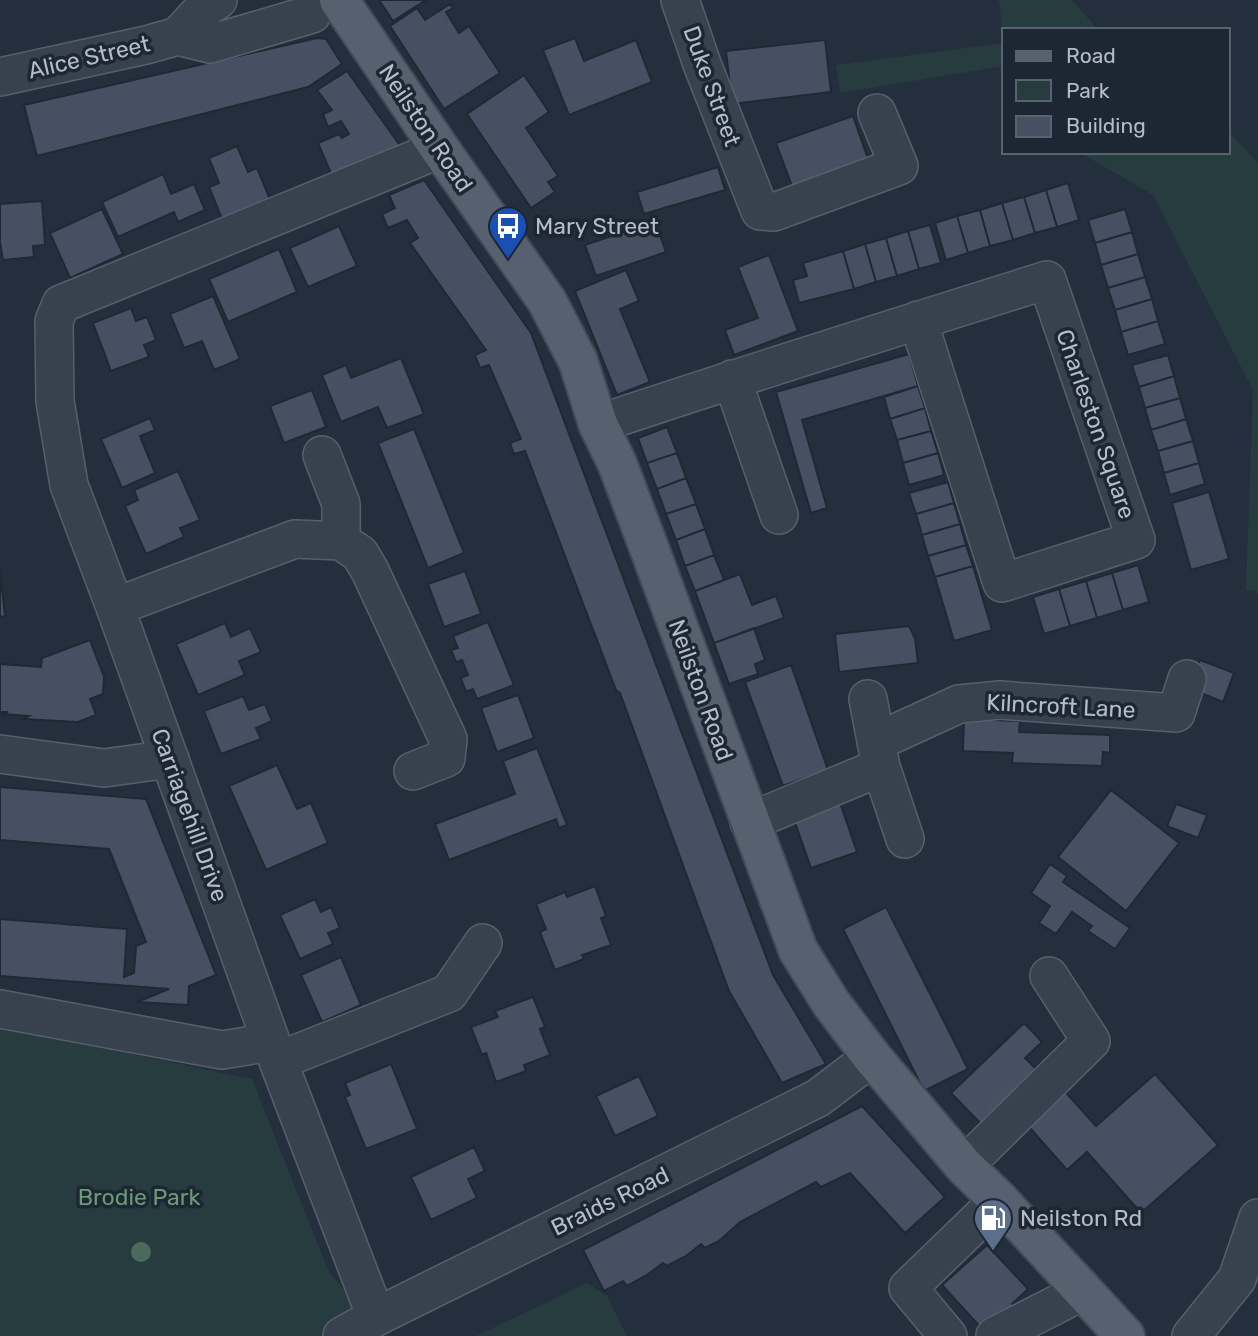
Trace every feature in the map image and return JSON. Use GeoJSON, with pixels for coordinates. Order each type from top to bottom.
{"type":"FeatureCollection","features":[{"type":"Feature","properties":{"kind":"main road","name":"Neilston Road"},"geometry":{"type":"LineString","coordinates":[[339,0],[547,301],[578,360],[598,424],[617,463],[798,950],[831,1003],[872,1057],[964,1166],[1125,1336]]}},
{"type":"Feature","properties":{"kind":"street","name":"Alice Street"},"geometry":{"type":"LineString","coordinates":[[178,36],[201,11],[218,0]]}},
{"type":"Feature","properties":{"kind":"street","name":"Alice Street"},"geometry":{"type":"LineString","coordinates":[[0,77],[178,36],[210,44],[312,14],[313,0]]}},
{"type":"Feature","properties":{"kind":"street","name":"Duke Street"},"geometry":{"type":"LineString","coordinates":[[680,0],[702,64],[760,211],[774,212],[899,166],[877,113]]}},
{"type":"Feature","properties":{"kind":"street","name":"Carriagehill Drive"},"geometry":{"type":"LineString","coordinates":[[376,1317],[274,1051],[69,485],[55,401],[54,321],[61,304],[440,149]]}},
{"type":"Feature","properties":{"kind":"street","name":"Charleston Square"},"geometry":{"type":"LineString","coordinates":[[598,424],[732,379],[1047,279],[1136,540],[1002,583],[918,320]]}},
{"type":"Feature","properties":{"kind":"street"},"geometry":{"type":"LineString","coordinates":[[732,379],[779,515]]}},
{"type":"Feature","properties":{"kind":"street"},"geometry":{"type":"LineString","coordinates":[[321,455],[341,504],[341,541]]}},
{"type":"Feature","properties":{"kind":"street"},"geometry":{"type":"LineString","coordinates":[[115,607],[295,539],[341,541],[360,554],[370,570],[448,739],[446,758],[413,771]]}},
{"type":"Feature","properties":{"kind":"street","name":"Kilncroft Lane"},"geometry":{"type":"LineString","coordinates":[[879,755],[959,704],[1000,699],[1176,713],[1187,678]]}},
{"type":"Feature","properties":{"kind":"street"},"geometry":{"type":"LineString","coordinates":[[868,699],[879,755],[905,839]]}},
{"type":"Feature","properties":{"kind":"street"},"geometry":{"type":"LineString","coordinates":[[0,754],[104,768],[170,759]]}},
{"type":"Feature","properties":{"kind":"street"},"geometry":{"type":"LineString","coordinates":[[749,822],[879,755]]}},
{"type":"Feature","properties":{"kind":"street"},"geometry":{"type":"LineString","coordinates":[[0,1009],[222,1050],[274,1051],[449,993],[483,943]]}},
{"type":"Feature","properties":{"kind":"street"},"geometry":{"type":"LineString","coordinates":[[964,1166],[1091,1041],[1049,976]]}},
{"type":"Feature","properties":{"kind":"street","name":"Braids Road"},"geometry":{"type":"LineString","coordinates":[[342,1336],[818,1098],[872,1057]]}},
{"type":"Feature","properties":{"kind":"street"},"geometry":{"type":"LineString","coordinates":[[948,1336],[908,1288],[999,1200]]}},
{"type":"Feature","properties":{"kind":"street"},"geometry":{"type":"LineString","coordinates":[[1191,1336],[1248,1279],[1258,1218]]}},
{"type":"Feature","properties":{"kind":"street"},"geometry":{"type":"LineString","coordinates":[[995,1336],[1083,1291]]}},
{"type":"Feature","properties":{"kind":"green space"},"geometry":{"type":"Polygon","coordinates":[[[999,0],[1072,0],[1096,28],[1002,28],[999,0]]]}},
{"type":"Feature","properties":{"kind":"green space"},"geometry":{"type":"Polygon","coordinates":[[[1002,43],[1002,66],[840,93],[836,65],[1002,43]]]}},
{"type":"Feature","properties":{"kind":"green space"},"geometry":{"type":"Polygon","coordinates":[[[1230,133],[1258,163],[1258,595],[1256,591],[1246,590],[1253,390],[1153,195],[1082,154],[1230,154],[1230,133]]]}},
{"type":"Feature","properties":{"kind":"green space","name":"Brodie Park"},"geometry":{"type":"Polygon","coordinates":[[[0,1027],[252,1079],[328,1270],[380,1336],[0,1336],[0,1027]]]}},
{"type":"Feature","properties":{"kind":"green space"},"geometry":{"type":"Polygon","coordinates":[[[587,1283],[607,1296],[627,1336],[476,1336],[587,1283]]]}},
{"type":"Feature","properties":{"kind":"building"},"geometry":{"type":"Polygon","coordinates":[[[379,0],[426,0],[393,21],[379,0]]]}},
{"type":"Feature","properties":{"kind":"building"},"geometry":{"type":"Polygon","coordinates":[[[450,4],[453,8],[446,12],[459,33],[469,26],[500,73],[444,109],[390,26],[417,8],[425,20],[450,4]]]}},
{"type":"Feature","properties":{"kind":"building"},"geometry":{"type":"Polygon","coordinates":[[[317,38],[326,39],[342,64],[308,87],[37,156],[24,105],[317,38]]]}},
{"type":"Feature","properties":{"kind":"building"},"geometry":{"type":"Polygon","coordinates":[[[575,38],[584,61],[636,40],[652,82],[569,115],[543,50],[575,38]]]}},
{"type":"Feature","properties":{"kind":"building"},"geometry":{"type":"Polygon","coordinates":[[[825,40],[831,92],[732,104],[726,51],[825,40]]]}},
{"type":"Feature","properties":{"kind":"building"},"geometry":{"type":"Polygon","coordinates":[[[347,71],[401,147],[332,176],[318,143],[339,134],[342,138],[349,134],[341,121],[328,127],[323,114],[332,110],[317,90],[347,71]]]}},
{"type":"Feature","properties":{"kind":"building"},"geometry":{"type":"Polygon","coordinates":[[[524,75],[549,112],[526,128],[558,176],[548,182],[555,192],[531,208],[467,114],[524,75]]]}},
{"type":"Feature","properties":{"kind":"building"},"geometry":{"type":"Polygon","coordinates":[[[853,116],[868,159],[792,186],[776,143],[853,116]]]}},
{"type":"Feature","properties":{"kind":"building"},"geometry":{"type":"Polygon","coordinates":[[[237,146],[248,172],[257,168],[270,199],[222,219],[209,187],[219,183],[209,158],[237,146]]]}},
{"type":"Feature","properties":{"kind":"building"},"geometry":{"type":"Polygon","coordinates":[[[718,167],[725,190],[644,214],[637,192],[718,167]]]}},
{"type":"Feature","properties":{"kind":"building"},"geometry":{"type":"Polygon","coordinates":[[[163,174],[171,194],[194,184],[205,210],[178,222],[174,212],[118,237],[102,202],[163,174]]]}},
{"type":"Feature","properties":{"kind":"building"},"geometry":{"type":"Polygon","coordinates":[[[424,180],[531,333],[773,975],[826,1064],[782,1083],[729,991],[620,693],[616,690],[525,451],[514,454],[510,443],[521,439],[489,365],[480,368],[475,355],[486,350],[410,243],[418,238],[407,220],[388,228],[382,214],[395,208],[389,195],[424,180]]]}},
{"type":"Feature","properties":{"kind":"building"},"geometry":{"type":"Polygon","coordinates":[[[1068,183],[1079,220],[1057,227],[1046,190],[1068,183]]]}},
{"type":"Feature","properties":{"kind":"building"},"geometry":{"type":"Polygon","coordinates":[[[1046,190],[1057,227],[1035,233],[1024,197],[1046,190]]]}},
{"type":"Feature","properties":{"kind":"building"},"geometry":{"type":"Polygon","coordinates":[[[1024,197],[1035,233],[1013,240],[1002,203],[1024,197]]]}},
{"type":"Feature","properties":{"kind":"building"},"geometry":{"type":"Polygon","coordinates":[[[42,201],[45,245],[33,246],[34,257],[3,260],[0,204],[42,201]]]}},
{"type":"Feature","properties":{"kind":"building"},"geometry":{"type":"Polygon","coordinates":[[[1002,203],[1013,240],[990,246],[980,210],[1002,203]]]}},
{"type":"Feature","properties":{"kind":"building"},"geometry":{"type":"Polygon","coordinates":[[[102,209],[123,254],[70,278],[50,233],[102,209]]]}},
{"type":"Feature","properties":{"kind":"building"},"geometry":{"type":"Polygon","coordinates":[[[1125,209],[1132,232],[1095,243],[1088,220],[1125,209]]]}},
{"type":"Feature","properties":{"kind":"building"},"geometry":{"type":"Polygon","coordinates":[[[980,210],[990,246],[968,253],[957,216],[980,210]]]}},
{"type":"Feature","properties":{"kind":"building"},"geometry":{"type":"Polygon","coordinates":[[[957,216],[968,253],[946,260],[935,223],[957,216]]]}},
{"type":"Feature","properties":{"kind":"building"},"geometry":{"type":"Polygon","coordinates":[[[655,221],[666,252],[596,276],[585,245],[655,221]]]}},
{"type":"Feature","properties":{"kind":"building"},"geometry":{"type":"Polygon","coordinates":[[[930,225],[941,263],[919,269],[908,231],[930,225]]]}},
{"type":"Feature","properties":{"kind":"building"},"geometry":{"type":"Polygon","coordinates":[[[339,226],[357,266],[308,287],[290,248],[339,226]]]}},
{"type":"Feature","properties":{"kind":"building"},"geometry":{"type":"Polygon","coordinates":[[[908,231],[919,269],[897,276],[886,238],[908,231]]]}},
{"type":"Feature","properties":{"kind":"building"},"geometry":{"type":"Polygon","coordinates":[[[1132,232],[1138,254],[1101,265],[1095,243],[1132,232]]]}},
{"type":"Feature","properties":{"kind":"building"},"geometry":{"type":"Polygon","coordinates":[[[886,238],[897,276],[876,282],[865,244],[886,238]]]}},
{"type":"Feature","properties":{"kind":"building"},"geometry":{"type":"Polygon","coordinates":[[[865,244],[876,282],[854,289],[843,251],[865,244]]]}},
{"type":"Feature","properties":{"kind":"building"},"geometry":{"type":"Polygon","coordinates":[[[279,249],[297,292],[228,322],[209,279],[279,249]]]}},
{"type":"Feature","properties":{"kind":"building"},"geometry":{"type":"Polygon","coordinates":[[[843,251],[854,289],[799,303],[793,280],[807,276],[803,263],[843,251]]]}},
{"type":"Feature","properties":{"kind":"building"},"geometry":{"type":"Polygon","coordinates":[[[1138,254],[1145,277],[1108,288],[1101,265],[1138,254]]]}},
{"type":"Feature","properties":{"kind":"building"},"geometry":{"type":"Polygon","coordinates":[[[769,255],[798,331],[734,355],[725,330],[758,318],[738,267],[769,255]]]}},
{"type":"Feature","properties":{"kind":"building"},"geometry":{"type":"Polygon","coordinates":[[[626,270],[639,301],[620,309],[650,382],[617,395],[575,291],[626,270]]]}},
{"type":"Feature","properties":{"kind":"building"},"geometry":{"type":"Polygon","coordinates":[[[1145,277],[1152,299],[1115,310],[1108,288],[1145,277]]]}},
{"type":"Feature","properties":{"kind":"building"},"geometry":{"type":"Polygon","coordinates":[[[213,296],[240,359],[214,370],[202,341],[184,348],[170,314],[213,296]]]}},
{"type":"Feature","properties":{"kind":"building"},"geometry":{"type":"Polygon","coordinates":[[[1152,299],[1158,321],[1121,332],[1115,310],[1152,299]]]}},
{"type":"Feature","properties":{"kind":"building"},"geometry":{"type":"Polygon","coordinates":[[[131,308],[136,321],[147,317],[156,340],[144,345],[149,357],[111,371],[93,323],[131,308]]]}},
{"type":"Feature","properties":{"kind":"building"},"geometry":{"type":"Polygon","coordinates":[[[1158,321],[1165,344],[1128,355],[1121,332],[1158,321]]]}},
{"type":"Feature","properties":{"kind":"building"},"geometry":{"type":"Polygon","coordinates":[[[909,354],[918,386],[802,420],[827,508],[811,513],[776,392],[909,354]]]}},
{"type":"Feature","properties":{"kind":"building"},"geometry":{"type":"Polygon","coordinates":[[[1168,355],[1174,376],[1139,387],[1132,365],[1168,355]]]}},
{"type":"Feature","properties":{"kind":"building"},"geometry":{"type":"Polygon","coordinates":[[[401,358],[424,414],[387,428],[378,407],[341,422],[322,375],[346,365],[351,378],[401,358]]]}},
{"type":"Feature","properties":{"kind":"building"},"geometry":{"type":"Polygon","coordinates":[[[1174,376],[1180,398],[1145,408],[1139,387],[1174,376]]]}},
{"type":"Feature","properties":{"kind":"building"},"geometry":{"type":"Polygon","coordinates":[[[918,386],[925,408],[890,419],[884,397],[918,386]]]}},
{"type":"Feature","properties":{"kind":"building"},"geometry":{"type":"Polygon","coordinates":[[[312,390],[326,427],[284,443],[270,406],[312,390]]]}},
{"type":"Feature","properties":{"kind":"building"},"geometry":{"type":"Polygon","coordinates":[[[1180,398],[1186,419],[1151,430],[1145,408],[1180,398]]]}},
{"type":"Feature","properties":{"kind":"building"},"geometry":{"type":"Polygon","coordinates":[[[925,408],[931,431],[897,440],[890,419],[925,408]]]}},
{"type":"Feature","properties":{"kind":"building"},"geometry":{"type":"Polygon","coordinates":[[[150,418],[155,430],[140,436],[155,473],[122,488],[101,439],[150,418]]]}},
{"type":"Feature","properties":{"kind":"building"},"geometry":{"type":"Polygon","coordinates":[[[1186,419],[1193,441],[1158,451],[1151,430],[1186,419]]]}},
{"type":"Feature","properties":{"kind":"building"},"geometry":{"type":"Polygon","coordinates":[[[667,427],[677,453],[647,463],[638,438],[667,427]]]}},
{"type":"Feature","properties":{"kind":"building"},"geometry":{"type":"Polygon","coordinates":[[[414,429],[464,553],[428,568],[378,443],[414,429]]]}},
{"type":"Feature","properties":{"kind":"building"},"geometry":{"type":"Polygon","coordinates":[[[931,431],[938,453],[903,463],[897,440],[931,431]]]}},
{"type":"Feature","properties":{"kind":"building"},"geometry":{"type":"Polygon","coordinates":[[[1193,441],[1199,463],[1164,473],[1158,451],[1193,441]]]}},
{"type":"Feature","properties":{"kind":"building"},"geometry":{"type":"Polygon","coordinates":[[[677,453],[686,478],[657,489],[647,463],[677,453]]]}},
{"type":"Feature","properties":{"kind":"building"},"geometry":{"type":"Polygon","coordinates":[[[938,453],[944,475],[909,485],[903,463],[938,453]]]}},
{"type":"Feature","properties":{"kind":"building"},"geometry":{"type":"Polygon","coordinates":[[[1199,463],[1205,484],[1170,495],[1164,473],[1199,463]]]}},
{"type":"Feature","properties":{"kind":"building"},"geometry":{"type":"Polygon","coordinates":[[[178,471],[200,520],[180,528],[184,537],[146,554],[125,506],[138,500],[134,490],[178,471]]]}},
{"type":"Feature","properties":{"kind":"building"},"geometry":{"type":"Polygon","coordinates":[[[686,478],[696,504],[666,514],[657,489],[686,478]]]}},
{"type":"Feature","properties":{"kind":"building"},"geometry":{"type":"Polygon","coordinates":[[[948,482],[954,503],[916,514],[909,493],[948,482]]]}},
{"type":"Feature","properties":{"kind":"building"},"geometry":{"type":"Polygon","coordinates":[[[1209,492],[1229,559],[1191,570],[1172,503],[1209,492]]]}},
{"type":"Feature","properties":{"kind":"building"},"geometry":{"type":"Polygon","coordinates":[[[954,503],[960,524],[922,535],[916,514],[954,503]]]}},
{"type":"Feature","properties":{"kind":"building"},"geometry":{"type":"Polygon","coordinates":[[[696,504],[705,529],[676,540],[666,514],[696,504]]]}},
{"type":"Feature","properties":{"kind":"building"},"geometry":{"type":"Polygon","coordinates":[[[960,524],[966,545],[928,556],[922,535],[960,524]]]}},
{"type":"Feature","properties":{"kind":"building"},"geometry":{"type":"Polygon","coordinates":[[[705,529],[714,555],[685,566],[676,540],[705,529]]]}},
{"type":"Feature","properties":{"kind":"building"},"geometry":{"type":"Polygon","coordinates":[[[966,545],[973,566],[935,577],[928,556],[966,545]]]}},
{"type":"Feature","properties":{"kind":"building"},"geometry":{"type":"Polygon","coordinates":[[[714,555],[724,580],[695,591],[685,566],[714,555]]]}},
{"type":"Feature","properties":{"kind":"building"},"geometry":{"type":"Polygon","coordinates":[[[1138,565],[1149,602],[1123,610],[1112,573],[1138,565]]]}},
{"type":"Feature","properties":{"kind":"building"},"geometry":{"type":"Polygon","coordinates":[[[973,566],[992,630],[954,641],[935,577],[973,566]]]}},
{"type":"Feature","properties":{"kind":"building"},"geometry":{"type":"Polygon","coordinates":[[[0,570],[5,616],[0,617],[0,570]]]}},
{"type":"Feature","properties":{"kind":"building"},"geometry":{"type":"Polygon","coordinates":[[[465,571],[481,614],[444,627],[428,584],[465,571]]]}},
{"type":"Feature","properties":{"kind":"building"},"geometry":{"type":"Polygon","coordinates":[[[1112,573],[1123,610],[1097,618],[1086,581],[1112,573]]]}},
{"type":"Feature","properties":{"kind":"building"},"geometry":{"type":"Polygon","coordinates":[[[740,574],[752,605],[776,596],[784,618],[714,643],[695,591],[740,574]]]}},
{"type":"Feature","properties":{"kind":"building"},"geometry":{"type":"Polygon","coordinates":[[[1086,581],[1097,618],[1070,626],[1059,589],[1086,581]]]}},
{"type":"Feature","properties":{"kind":"building"},"geometry":{"type":"Polygon","coordinates":[[[1059,589],[1070,626],[1044,634],[1033,597],[1059,589]]]}},
{"type":"Feature","properties":{"kind":"building"},"geometry":{"type":"Polygon","coordinates":[[[488,622],[514,685],[477,699],[473,689],[466,692],[461,678],[468,675],[462,660],[456,662],[451,650],[458,648],[453,636],[488,622]]]}},
{"type":"Feature","properties":{"kind":"building"},"geometry":{"type":"Polygon","coordinates":[[[225,623],[231,637],[250,628],[261,652],[239,661],[245,675],[198,695],[176,644],[225,623]]]}},
{"type":"Feature","properties":{"kind":"building"},"geometry":{"type":"Polygon","coordinates":[[[909,626],[915,638],[918,663],[839,672],[835,634],[909,626]]]}},
{"type":"Feature","properties":{"kind":"building"},"geometry":{"type":"Polygon","coordinates":[[[754,628],[765,660],[755,664],[758,674],[729,684],[714,643],[754,628]]]}},
{"type":"Feature","properties":{"kind":"building"},"geometry":{"type":"Polygon","coordinates":[[[90,640],[104,677],[103,694],[90,699],[96,715],[78,722],[23,719],[29,716],[0,712],[0,664],[41,667],[42,658],[90,640]]]}},
{"type":"Feature","properties":{"kind":"building"},"geometry":{"type":"Polygon","coordinates":[[[1200,660],[1234,673],[1223,702],[1189,688],[1200,660]]]}},
{"type":"Feature","properties":{"kind":"building"},"geometry":{"type":"Polygon","coordinates":[[[791,665],[828,770],[783,786],[745,682],[791,665]]]}},
{"type":"Feature","properties":{"kind":"building"},"geometry":{"type":"Polygon","coordinates":[[[518,695],[534,738],[497,752],[481,708],[518,695]]]}},
{"type":"Feature","properties":{"kind":"building"},"geometry":{"type":"Polygon","coordinates":[[[243,696],[249,710],[265,704],[272,721],[256,728],[261,739],[221,754],[204,711],[243,696]]]}},
{"type":"Feature","properties":{"kind":"building"},"geometry":{"type":"Polygon","coordinates":[[[964,719],[1020,721],[1019,732],[1110,735],[1110,753],[1103,752],[1102,766],[1012,763],[1013,753],[963,751],[964,719]]]}},
{"type":"Feature","properties":{"kind":"building"},"geometry":{"type":"Polygon","coordinates":[[[537,748],[567,825],[559,828],[556,819],[449,860],[435,824],[515,794],[503,761],[537,748]]]}},
{"type":"Feature","properties":{"kind":"building"},"geometry":{"type":"Polygon","coordinates":[[[277,765],[297,809],[311,803],[328,843],[266,870],[229,786],[277,765]]]}},
{"type":"Feature","properties":{"kind":"building"},"geometry":{"type":"Polygon","coordinates":[[[0,787],[146,799],[216,975],[189,986],[188,1005],[137,1002],[169,989],[0,976],[0,919],[127,929],[124,977],[134,973],[136,946],[146,942],[109,849],[0,840],[0,787]]]}},
{"type":"Feature","properties":{"kind":"building"},"geometry":{"type":"Polygon","coordinates":[[[1111,790],[1179,843],[1126,911],[1058,857],[1111,790]]]}},
{"type":"Feature","properties":{"kind":"building"},"geometry":{"type":"Polygon","coordinates":[[[838,797],[857,852],[811,868],[792,814],[838,797]]]}},
{"type":"Feature","properties":{"kind":"building"},"geometry":{"type":"Polygon","coordinates":[[[1176,804],[1207,815],[1198,838],[1167,826],[1176,804]]]}},
{"type":"Feature","properties":{"kind":"building"},"geometry":{"type":"Polygon","coordinates":[[[1050,864],[1067,876],[1063,882],[1130,928],[1115,949],[1088,931],[1092,926],[1072,912],[1056,934],[1039,923],[1050,906],[1031,893],[1050,864]]]}},
{"type":"Feature","properties":{"kind":"building"},"geometry":{"type":"Polygon","coordinates":[[[595,886],[606,916],[601,918],[611,945],[582,955],[584,959],[555,970],[540,932],[546,929],[536,904],[565,892],[567,897],[595,886]]]}},
{"type":"Feature","properties":{"kind":"building"},"geometry":{"type":"Polygon","coordinates":[[[315,899],[321,912],[331,907],[340,928],[328,933],[333,944],[300,959],[280,915],[315,899]]]}},
{"type":"Feature","properties":{"kind":"building"},"geometry":{"type":"Polygon","coordinates":[[[886,907],[968,1069],[924,1091],[843,929],[886,907]]]}},
{"type":"Feature","properties":{"kind":"building"},"geometry":{"type":"Polygon","coordinates":[[[341,957],[361,1005],[322,1022],[301,975],[341,957]]]}},
{"type":"Feature","properties":{"kind":"building"},"geometry":{"type":"Polygon","coordinates":[[[533,997],[545,1027],[540,1029],[550,1055],[524,1065],[526,1071],[496,1082],[486,1053],[482,1055],[471,1027],[498,1017],[495,1011],[533,997]]]}},
{"type":"Feature","properties":{"kind":"building"},"geometry":{"type":"Polygon","coordinates":[[[1024,1023],[1042,1042],[1025,1058],[1044,1077],[988,1131],[951,1093],[1024,1023]]]}},
{"type":"Feature","properties":{"kind":"building"},"geometry":{"type":"Polygon","coordinates":[[[391,1064],[417,1129],[366,1149],[345,1097],[350,1095],[345,1083],[391,1064]]]}},
{"type":"Feature","properties":{"kind":"building"},"geometry":{"type":"Polygon","coordinates":[[[1155,1074],[1218,1145],[1141,1213],[1087,1152],[1067,1170],[1023,1120],[1061,1087],[1096,1126],[1155,1074]]]}},
{"type":"Feature","properties":{"kind":"building"},"geometry":{"type":"Polygon","coordinates":[[[639,1076],[658,1116],[615,1136],[596,1096],[639,1076]]]}},
{"type":"Feature","properties":{"kind":"building"},"geometry":{"type":"Polygon","coordinates":[[[862,1106],[945,1197],[905,1233],[850,1173],[821,1187],[816,1182],[740,1222],[719,1241],[705,1248],[701,1244],[686,1256],[667,1266],[663,1263],[627,1286],[623,1281],[604,1291],[583,1250],[862,1106]]]}},
{"type":"Feature","properties":{"kind":"building"},"geometry":{"type":"Polygon","coordinates":[[[474,1147],[485,1171],[468,1179],[477,1198],[431,1220],[411,1177],[474,1147]]]}},
{"type":"Feature","properties":{"kind":"building"},"geometry":{"type":"Polygon","coordinates":[[[987,1245],[1028,1289],[1012,1304],[1042,1336],[1000,1336],[983,1330],[942,1285],[987,1245]]]}},
{"type":"Feature","properties":{"kind":"place","name":"Mary Street"},"geometry":{"type":"Point","coordinates":[508,260]}},
{"type":"Feature","properties":{"kind":"place","name":"Neilston Rd"},"geometry":{"type":"Point","coordinates":[993,1252]}}]}
